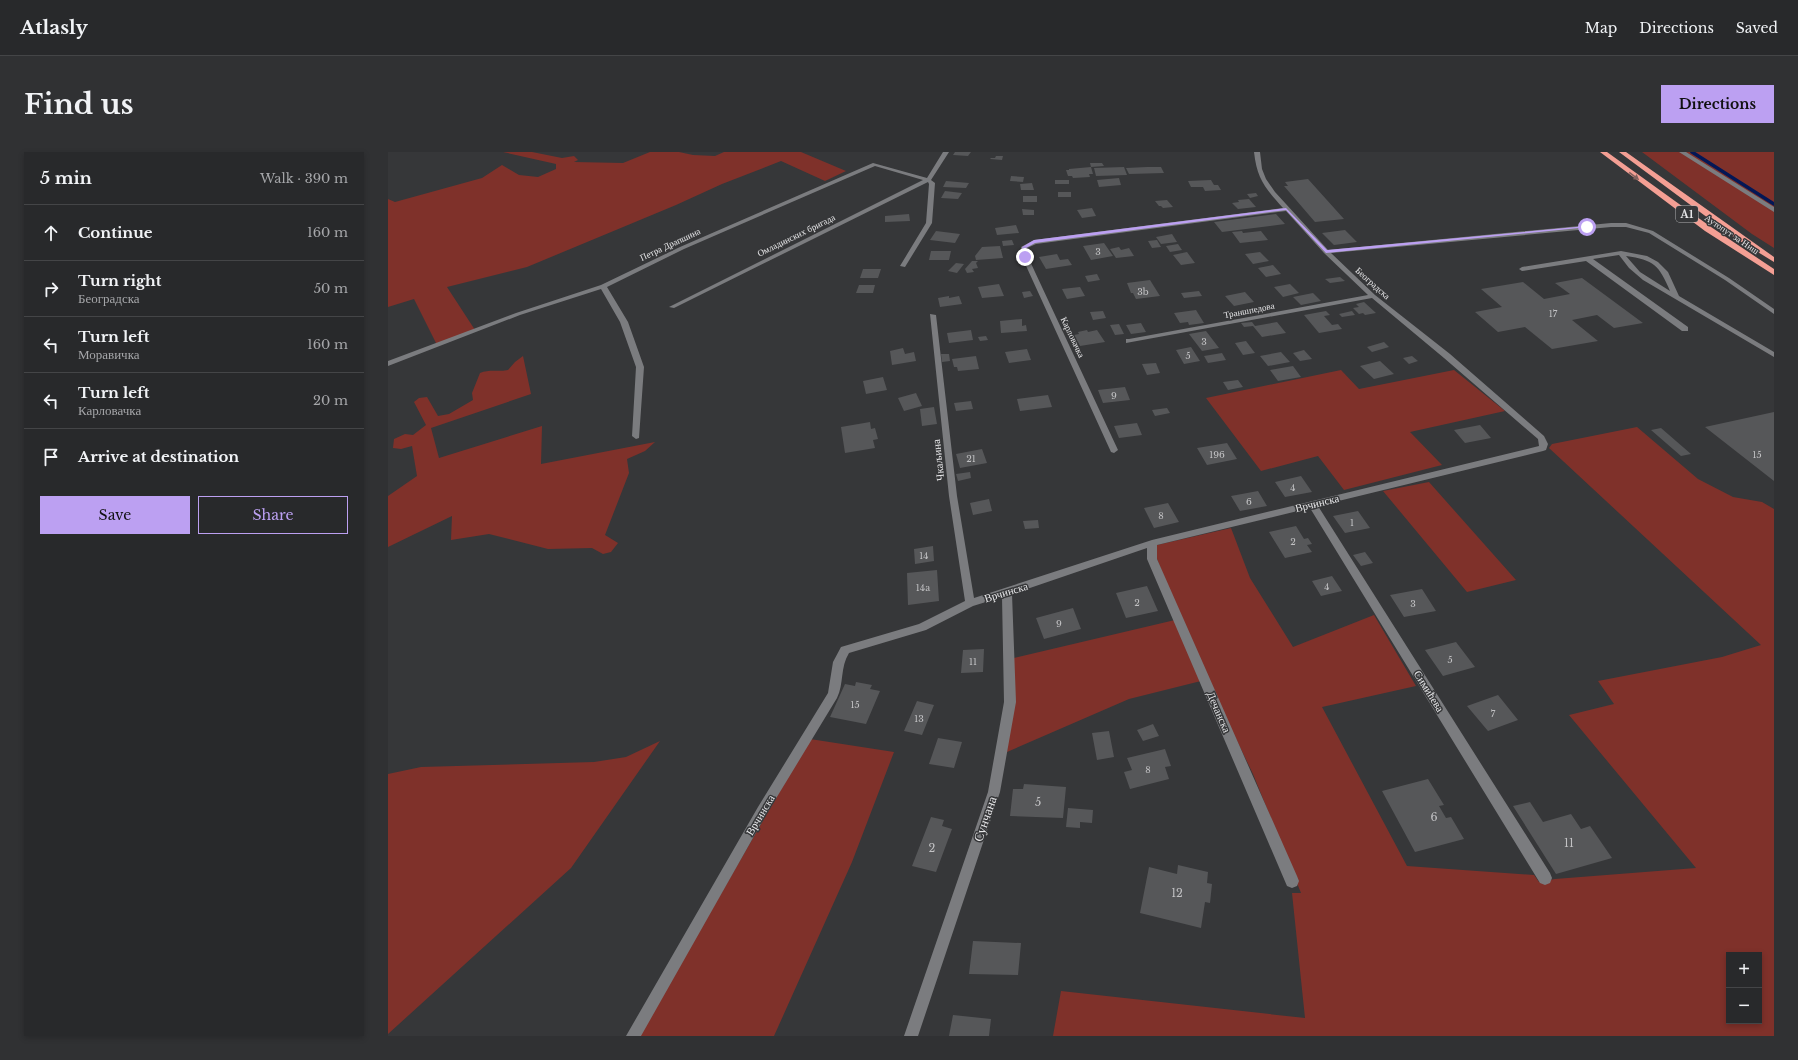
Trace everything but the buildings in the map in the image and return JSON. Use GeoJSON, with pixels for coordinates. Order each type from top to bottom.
{"type":"FeatureCollection","features":[{"type":"Feature","properties":{"kind":"highway","name":"Аутопут за Ниш"},"geometry":{"type":"LineString","coordinates":[[1603,152],[1708,229],[1774,273]]}},
{"type":"Feature","properties":{"kind":"highway","name":"Аутопут за Ниш"},"geometry":{"type":"LineString","coordinates":[[1622,152],[1738,236],[1774,260]]}},
{"type":"Feature","properties":{"kind":"street"},"geometry":{"type":"LineString","coordinates":[[903,266],[929,223],[932,183],[928,180],[946,152]]}},
{"type":"Feature","properties":{"kind":"street","name":"Београдска"},"geometry":{"type":"LineString","coordinates":[[1257,152],[1259,169],[1263,179],[1286,209],[1326,252],[1373,296],[1505,406]]}},
{"type":"Feature","properties":{"kind":"street"},"geometry":{"type":"LineString","coordinates":[[1682,152],[1774,210]]}},
{"type":"Feature","properties":{"kind":"street","name":"Петра Драпшина"},"geometry":{"type":"LineString","coordinates":[[388,364],[518,314],[603,286],[682,248],[875,164],[928,180]]}},
{"type":"Feature","properties":{"kind":"street","name":"Омладинских бригада"},"geometry":{"type":"LineString","coordinates":[[672,306],[928,180]]}},
{"type":"Feature","properties":{"kind":"street","name":"Карловачка"},"geometry":{"type":"LineString","coordinates":[[1114,450],[1025,257],[1024,247],[1030,243],[1039,241],[1286,209]]}},
{"type":"Feature","properties":{"kind":"street"},"geometry":{"type":"LineString","coordinates":[[1326,252],[1626,225],[1651,232],[1672,244],[1774,312]]}},
{"type":"Feature","properties":{"kind":"street"},"geometry":{"type":"LineString","coordinates":[[1620,253],[1626,263],[1676,298],[1774,355]]}},
{"type":"Feature","properties":{"kind":"street"},"geometry":{"type":"LineString","coordinates":[[1522,269],[1620,253],[1644,257],[1656,263],[1665,272],[1676,298]]}},
{"type":"Feature","properties":{"kind":"street"},"geometry":{"type":"LineString","coordinates":[[1588,259],[1685,329]]}},
{"type":"Feature","properties":{"kind":"street"},"geometry":{"type":"LineString","coordinates":[[603,286],[624,322],[640,367],[636,436]]}},
{"type":"Feature","properties":{"kind":"street","name":"Траншпедова"},"geometry":{"type":"LineString","coordinates":[[1130,341],[1373,296]]}},
{"type":"Feature","properties":{"kind":"street","name":"Чкаљина"},"geometry":{"type":"LineString","coordinates":[[932,315],[953,496],[970,602]]}},
{"type":"Feature","properties":{"kind":"street","name":"Врчинска"},"geometry":{"type":"LineString","coordinates":[[632,1036],[762,811],[833,695],[837,685],[837,663],[844,650],[922,627],[970,602],[1007,592],[1152,543],[1543,448],[1544,444],[1541,438],[1505,406]]}},
{"type":"Feature","properties":{"kind":"street","name":"Симићева"},"geometry":{"type":"LineString","coordinates":[[1313,505],[1545,878]]}},
{"type":"Feature","properties":{"kind":"street","name":"Дечанска"},"geometry":{"type":"LineString","coordinates":[[1152,543],[1152,559],[1292,880]]}},
{"type":"Feature","properties":{"kind":"street","name":"Сунчана"},"geometry":{"type":"LineString","coordinates":[[911,1036],[994,792],[1010,702],[1007,592]]}},
{"type":"Feature","properties":{"kind":"shaded area"},"geometry":{"type":"Polygon","coordinates":[[[503,152],[532,152],[562,158],[574,156],[578,160],[574,162],[623,163],[650,152],[679,152],[693,155],[715,156],[724,152],[801,152],[846,171],[825,181],[781,161],[722,184],[676,205],[527,267],[447,287],[475,330],[437,345],[414,299],[388,307],[388,199],[395,202],[482,178],[502,165],[519,175],[538,177],[556,169],[556,164],[503,152]]]}},
{"type":"Feature","properties":{"kind":"shaded area"},"geometry":{"type":"Polygon","coordinates":[[[1642,152],[1774,152],[1774,248],[1752,234],[1642,152]]]}},
{"type":"Feature","properties":{"kind":"shaded area"},"geometry":{"type":"Polygon","coordinates":[[[523,356],[531,394],[431,428],[439,458],[542,426],[541,464],[655,442],[645,451],[627,459],[629,473],[605,535],[618,543],[611,552],[603,554],[592,548],[548,549],[489,534],[451,540],[452,516],[388,547],[388,496],[417,476],[412,446],[401,449],[393,448],[394,439],[405,434],[413,435],[426,425],[414,402],[419,398],[427,397],[438,416],[449,414],[473,400],[472,393],[480,373],[487,371],[508,370],[523,356]]]}},
{"type":"Feature","properties":{"kind":"shaded area"},"geometry":{"type":"Polygon","coordinates":[[[1341,370],[1359,389],[1454,370],[1505,411],[1410,432],[1442,465],[1344,490],[1318,456],[1261,471],[1206,398],[1341,370]]]}},
{"type":"Feature","properties":{"kind":"shaded area"},"geometry":{"type":"Polygon","coordinates":[[[1637,427],[1698,479],[1733,497],[1762,502],[1774,509],[1774,1036],[1053,1036],[1061,991],[1305,1018],[1292,893],[1301,893],[1253,774],[1224,714],[1173,599],[1157,559],[1157,545],[1231,528],[1250,578],[1293,647],[1374,615],[1416,686],[1322,707],[1407,866],[1534,875],[1539,882],[1555,879],[1696,868],[1569,715],[1614,704],[1598,681],[1722,657],[1761,645],[1549,448],[1552,444],[1637,427]]]}},
{"type":"Feature","properties":{"kind":"shaded area"},"geometry":{"type":"Polygon","coordinates":[[[1429,482],[1516,580],[1467,592],[1383,491],[1429,482]]]}},
{"type":"Feature","properties":{"kind":"shaded area"},"geometry":{"type":"Polygon","coordinates":[[[1175,620],[1201,681],[1129,699],[1007,752],[1014,658],[1175,620]]]}},
{"type":"Feature","properties":{"kind":"shaded area"},"geometry":{"type":"Polygon","coordinates":[[[810,739],[894,752],[852,862],[774,1036],[639,1036],[810,739]]]}},
{"type":"Feature","properties":{"kind":"shaded area"},"geometry":{"type":"Polygon","coordinates":[[[660,741],[571,868],[388,1034],[388,774],[421,767],[594,762],[626,757],[660,741]]]}},
{"type":"Feature","properties":{"kind":"waterway"},"geometry":{"type":"LineString","coordinates":[[1692,152],[1774,204]]}},
{"type":"Feature","properties":{"kind":"route"},"geometry":{"type":"LineString","coordinates":[[1025,257],[1024,247],[1034,242],[1286,209],[1326,252],[1587,227]]}}]}
